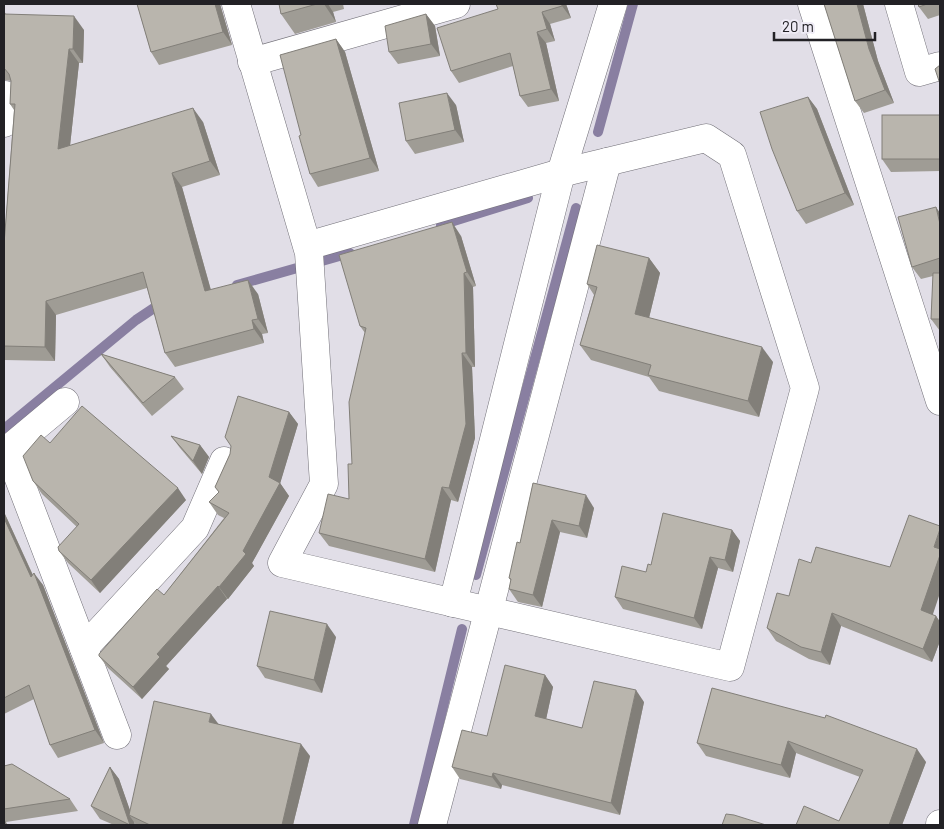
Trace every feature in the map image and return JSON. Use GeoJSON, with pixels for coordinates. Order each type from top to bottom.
{"type":"FeatureCollection","features":[{"type":"Feature","properties":{"kind":"street"},"geometry":{"type":"LineString","coordinates":[[236,4],[309,260],[324,484],[282,563],[730,667],[805,388],[732,155],[706,138],[561,173],[309,260]]}},
{"type":"Feature","properties":{"kind":"street"},"geometry":{"type":"LineString","coordinates":[[252,62],[456,4]]}},
{"type":"Feature","properties":{"kind":"street"},"geometry":{"type":"LineString","coordinates":[[453,603],[561,173],[613,4]]}},
{"type":"Feature","properties":{"kind":"street"},"geometry":{"type":"LineString","coordinates":[[812,4],[940,401]]}},
{"type":"Feature","properties":{"kind":"street"},"geometry":{"type":"LineString","coordinates":[[899,4],[919,72],[940,66]]}},
{"type":"Feature","properties":{"kind":"street"},"geometry":{"type":"LineString","coordinates":[[4,95],[4,123]]}},
{"type":"Feature","properties":{"kind":"street"},"geometry":{"type":"LineString","coordinates":[[432,825],[608,162]]}},
{"type":"Feature","properties":{"kind":"street"},"geometry":{"type":"LineString","coordinates":[[66,402],[6,451],[117,735]]}},
{"type":"Feature","properties":{"kind":"street"},"geometry":{"type":"LineString","coordinates":[[84,648],[195,528],[224,461]]}},
{"type":"Feature","properties":{"kind":"building"},"geometry":{"type":"Polygon","coordinates":[[[137,4],[215,4],[223,32],[151,52],[137,4]]]}},
{"type":"Feature","properties":{"kind":"building"},"geometry":{"type":"Polygon","coordinates":[[[279,4],[317,4],[281,14],[279,4]]]}},
{"type":"Feature","properties":{"kind":"building"},"geometry":{"type":"Polygon","coordinates":[[[496,4],[562,4],[562,6],[542,12],[547,29],[537,32],[551,89],[520,96],[510,53],[451,71],[437,28],[498,9],[496,4]]]}},
{"type":"Feature","properties":{"kind":"building"},"geometry":{"type":"Polygon","coordinates":[[[824,4],[857,4],[869,49],[885,90],[855,101],[824,4]]]}},
{"type":"Feature","properties":{"kind":"building"},"geometry":{"type":"Polygon","coordinates":[[[4,14],[74,16],[73,49],[69,49],[58,149],[193,108],[210,161],[172,173],[205,291],[248,280],[258,319],[252,320],[254,329],[165,353],[143,272],[46,301],[45,347],[4,346],[4,244],[15,104],[10,104],[11,81],[9,74],[4,68],[4,14]]]}},
{"type":"Feature","properties":{"kind":"building"},"geometry":{"type":"Polygon","coordinates":[[[426,14],[431,44],[389,52],[385,26],[426,14]]]}},
{"type":"Feature","properties":{"kind":"building"},"geometry":{"type":"Polygon","coordinates":[[[336,39],[370,158],[310,174],[280,55],[336,39]]]}},
{"type":"Feature","properties":{"kind":"building"},"geometry":{"type":"Polygon","coordinates":[[[940,65],[940,84],[935,69],[940,65]]]}},
{"type":"Feature","properties":{"kind":"building"},"geometry":{"type":"Polygon","coordinates":[[[447,93],[455,130],[406,141],[399,103],[447,93]]]}},
{"type":"Feature","properties":{"kind":"building"},"geometry":{"type":"Polygon","coordinates":[[[808,97],[845,193],[797,211],[772,149],[760,112],[808,97]]]}},
{"type":"Feature","properties":{"kind":"building"},"geometry":{"type":"Polygon","coordinates":[[[882,115],[940,115],[940,159],[882,159],[882,115]]]}},
{"type":"Feature","properties":{"kind":"building"},"geometry":{"type":"Polygon","coordinates":[[[936,207],[940,224],[940,258],[912,267],[898,217],[936,207]]]}},
{"type":"Feature","properties":{"kind":"building"},"geometry":{"type":"Polygon","coordinates":[[[452,222],[467,272],[464,273],[466,353],[462,353],[466,424],[449,488],[442,487],[425,559],[319,533],[328,494],[349,499],[348,464],[352,464],[349,402],[366,328],[360,326],[339,255],[452,222]]]}},
{"type":"Feature","properties":{"kind":"building"},"geometry":{"type":"Polygon","coordinates":[[[597,245],[649,258],[635,314],[762,347],[748,401],[648,375],[651,365],[580,345],[597,287],[587,284],[597,245]]]}},
{"type":"Feature","properties":{"kind":"building"},"geometry":{"type":"Polygon","coordinates":[[[933,273],[940,273],[940,319],[931,319],[933,273]]]}},
{"type":"Feature","properties":{"kind":"building"},"geometry":{"type":"Polygon","coordinates":[[[101,354],[175,377],[143,403],[101,354]]]}},
{"type":"Feature","properties":{"kind":"building"},"geometry":{"type":"Polygon","coordinates":[[[238,396],[289,412],[269,477],[280,483],[243,551],[246,554],[219,587],[157,654],[160,657],[133,687],[99,654],[157,589],[164,595],[229,513],[209,502],[219,492],[215,487],[230,454],[231,446],[225,437],[238,396]]]}},
{"type":"Feature","properties":{"kind":"building"},"geometry":{"type":"Polygon","coordinates":[[[82,406],[178,488],[91,580],[59,551],[58,547],[79,524],[33,481],[23,456],[41,435],[50,443],[82,406]]]}},
{"type":"Feature","properties":{"kind":"building"},"geometry":{"type":"Polygon","coordinates":[[[171,436],[200,445],[193,461],[171,436]]]}},
{"type":"Feature","properties":{"kind":"building"},"geometry":{"type":"Polygon","coordinates":[[[533,483],[586,495],[579,526],[552,520],[533,595],[509,589],[511,579],[509,578],[517,542],[520,543],[533,483]]]}},
{"type":"Feature","properties":{"kind":"building"},"geometry":{"type":"Polygon","coordinates":[[[663,513],[732,530],[725,560],[710,557],[694,618],[615,597],[622,566],[646,572],[648,564],[651,565],[663,513]]]}},
{"type":"Feature","properties":{"kind":"building"},"geometry":{"type":"Polygon","coordinates":[[[909,515],[940,526],[934,547],[940,549],[940,555],[921,610],[936,616],[923,649],[832,613],[821,652],[801,647],[767,628],[777,593],[789,596],[799,559],[811,563],[816,547],[890,567],[909,515]]]}},
{"type":"Feature","properties":{"kind":"building"},"geometry":{"type":"Polygon","coordinates":[[[4,518],[31,577],[34,573],[95,730],[50,745],[29,685],[4,698],[4,518]]]}},
{"type":"Feature","properties":{"kind":"building"},"geometry":{"type":"Polygon","coordinates":[[[270,611],[327,624],[314,680],[257,666],[270,611]]]}},
{"type":"Feature","properties":{"kind":"building"},"geometry":{"type":"Polygon","coordinates":[[[505,665],[545,675],[535,716],[582,728],[594,681],[636,690],[611,803],[493,773],[492,777],[452,767],[462,730],[487,736],[505,665]]]}},
{"type":"Feature","properties":{"kind":"building"},"geometry":{"type":"Polygon","coordinates":[[[712,688],[825,718],[826,715],[917,749],[889,825],[796,825],[804,806],[839,821],[863,770],[788,741],[781,765],[697,743],[712,688]]]}},
{"type":"Feature","properties":{"kind":"building"},"geometry":{"type":"Polygon","coordinates":[[[154,701],[211,714],[209,722],[301,744],[282,825],[150,825],[129,815],[154,701]]]}},
{"type":"Feature","properties":{"kind":"building"},"geometry":{"type":"Polygon","coordinates":[[[12,764],[70,799],[4,809],[4,766],[12,764]]]}},
{"type":"Feature","properties":{"kind":"building"},"geometry":{"type":"Polygon","coordinates":[[[110,767],[130,825],[91,806],[110,767]]]}},
{"type":"Feature","properties":{"kind":"building"},"geometry":{"type":"Polygon","coordinates":[[[726,814],[734,815],[766,825],[722,825],[726,814]]]}},
{"type":"Feature","properties":{"kind":"waterway"},"geometry":{"type":"LineString","coordinates":[[598,132],[633,4]]}},
{"type":"Feature","properties":{"kind":"waterway"},"geometry":{"type":"LineString","coordinates":[[441,225],[528,198]]}},
{"type":"Feature","properties":{"kind":"waterway"},"geometry":{"type":"LineString","coordinates":[[476,575],[576,208]]}},
{"type":"Feature","properties":{"kind":"waterway"},"geometry":{"type":"LineString","coordinates":[[237,285],[350,253]]}},
{"type":"Feature","properties":{"kind":"waterway"},"geometry":{"type":"LineString","coordinates":[[4,429],[136,320],[154,308],[165,305]]}},
{"type":"Feature","properties":{"kind":"waterway"},"geometry":{"type":"LineString","coordinates":[[414,825],[462,629]]}}]}
